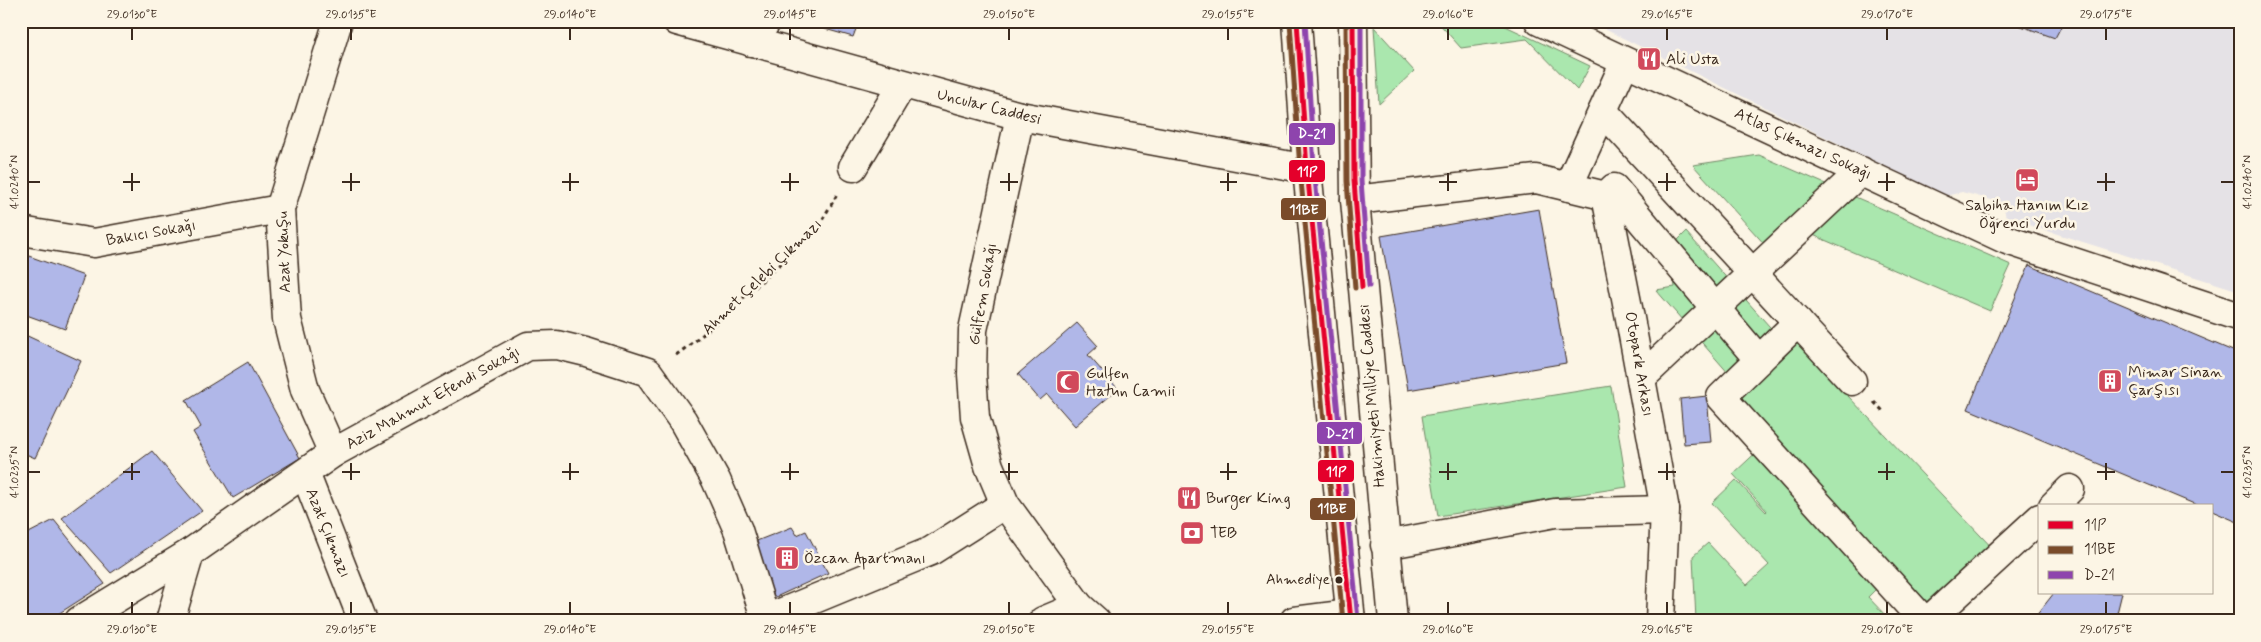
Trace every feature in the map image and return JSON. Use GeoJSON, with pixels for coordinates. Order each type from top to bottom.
{"type":"FeatureCollection","features":[{"type":"Feature","properties":{"kind":"street","name":"Azat Yokuşu"},"geometry":{"type":"LineString","coordinates":[[333,453],[305,390],[287,319],[280,209],[338,21]]}},
{"type":"Feature","properties":{"kind":"street","name":"Uncular Caddesi"},"geometry":{"type":"LineString","coordinates":[[677,21],[759,32],[902,85],[1020,116],[1307,168]]}},
{"type":"Feature","properties":{"kind":"street"},"geometry":{"type":"LineString","coordinates":[[1294,621],[1351,617],[1307,168],[1297,21]]}},
{"type":"Feature","properties":{"kind":"street","name":"Atlas Çıkmazı Sokağı"},"geometry":{"type":"LineString","coordinates":[[1539,21],[2007,240],[2240,317]]}},
{"type":"Feature","properties":{"kind":"street","name":"Hakimiyeti Milliye Caddesi"},"geometry":{"type":"LineString","coordinates":[[1354,22],[1355,200],[1393,621]]}},
{"type":"Feature","properties":{"kind":"street"},"geometry":{"type":"LineString","coordinates":[[1568,186],[1625,62]]}},
{"type":"Feature","properties":{"kind":"street"},"geometry":{"type":"LineString","coordinates":[[853,167],[902,85]]}},
{"type":"Feature","properties":{"kind":"street"},"geometry":{"type":"LineString","coordinates":[[1603,111],[1852,381]]}},
{"type":"Feature","properties":{"kind":"street","name":"Gülfem Sokağı"},"geometry":{"type":"LineString","coordinates":[[1020,116],[973,330],[972,374],[975,417],[989,466],[1005,504],[1088,614]]}},
{"type":"Feature","properties":{"kind":"street"},"geometry":{"type":"LineString","coordinates":[[1641,378],[1861,171]]}},
{"type":"Feature","properties":{"kind":"street"},"geometry":{"type":"LineString","coordinates":[[1355,200],[1536,179],[1606,196],[1614,188],[1759,360]]}},
{"type":"Feature","properties":{"kind":"street","name":"Otopark Arkası"},"geometry":{"type":"LineString","coordinates":[[1606,196],[1664,510],[1660,612]]}},
{"type":"Feature","properties":{"kind":"street","name":"Bakıcı Sokağı"},"geometry":{"type":"LineString","coordinates":[[21,231],[94,243],[280,209]]}},
{"type":"Feature","properties":{"kind":"street"},"geometry":{"type":"LineString","coordinates":[[1798,322],[1721,397],[1924,621]]}},
{"type":"Feature","properties":{"kind":"street","name":"Aziz Mahmut Efendi Sokağı"},"geometry":{"type":"LineString","coordinates":[[79,621],[190,553],[333,453],[528,346],[557,345],[586,352],[648,372]]}},
{"type":"Feature","properties":{"kind":"street"},"geometry":{"type":"LineString","coordinates":[[648,372],[683,420],[716,480],[738,530],[766,620],[931,551],[1005,504]]}},
{"type":"Feature","properties":{"kind":"street","name":"Azat Çıkmazı"},"geometry":{"type":"LineString","coordinates":[[305,473],[363,621]]}},
{"type":"Feature","properties":{"kind":"street"},"geometry":{"type":"LineString","coordinates":[[1385,544],[1555,513],[1664,510]]}},
{"type":"Feature","properties":{"kind":"street"},"geometry":{"type":"LineString","coordinates":[[1928,621],[2038,520]]}},
{"type":"Feature","properties":{"kind":"street"},"geometry":{"type":"LineString","coordinates":[[170,621],[190,553]]}},
{"type":"Feature","properties":{"kind":"street"},"geometry":{"type":"LineString","coordinates":[[1043,621],[1088,614]]}},
{"type":"Feature","properties":{"kind":"path","name":"Ahmet Çelebi Çıkmazı"},"geometry":{"type":"LineString","coordinates":[[648,372],[661,366],[698,338],[775,269],[821,222],[853,167]]}},
{"type":"Feature","properties":{"kind":"shaded area"},"geometry":{"type":"Polygon","coordinates":[[[1588,21],[2240,21],[2240,291],[2006,218],[2003,203],[1962,192],[1946,196],[1588,21]]]}},
{"type":"Feature","properties":{"kind":"green space"},"geometry":{"type":"Polygon","coordinates":[[[1437,21],[1495,21],[1590,66],[1577,90],[1527,39],[1461,48],[1437,21]]]}},
{"type":"Feature","properties":{"kind":"green space"},"geometry":{"type":"Polygon","coordinates":[[[1374,27],[1414,71],[1379,104],[1374,27]]]}},
{"type":"Feature","properties":{"kind":"green space"},"geometry":{"type":"Polygon","coordinates":[[[1759,155],[2011,265],[1990,311],[1806,232],[1777,258],[1693,165],[1759,155]]]}},
{"type":"Feature","properties":{"kind":"green space"},"geometry":{"type":"Polygon","coordinates":[[[1686,232],[1777,335],[1730,375],[1656,290],[1675,287],[1670,248],[1686,232]]]}},
{"type":"Feature","properties":{"kind":"green space"},"geometry":{"type":"Polygon","coordinates":[[[1792,337],[1999,555],[1937,621],[1881,584],[1868,597],[1887,617],[1888,621],[1696,621],[1693,556],[1708,543],[1747,585],[1769,565],[1712,503],[1736,480],[1767,511],[1733,474],[1764,445],[1729,396],[1792,337]]]}},
{"type":"Feature","properties":{"kind":"green space"},"geometry":{"type":"Polygon","coordinates":[[[1611,386],[1627,487],[1438,516],[1422,416],[1611,386]]]}},
{"type":"Feature","properties":{"kind":"building"},"geometry":{"type":"Polygon","coordinates":[[[810,21],[859,21],[853,37],[811,25],[810,21]]]}},
{"type":"Feature","properties":{"kind":"building"},"geometry":{"type":"Polygon","coordinates":[[[2007,21],[2064,21],[2055,38],[2007,21]]]}},
{"type":"Feature","properties":{"kind":"building"},"geometry":{"type":"Polygon","coordinates":[[[1539,209],[1566,363],[1408,390],[1381,236],[1539,209]]]}},
{"type":"Feature","properties":{"kind":"building"},"geometry":{"type":"Polygon","coordinates":[[[26,255],[84,276],[65,329],[21,313],[21,268],[26,255]]]}},
{"type":"Feature","properties":{"kind":"building","name":"Mimar Sinan Çarşısı"},"geometry":{"type":"Polygon","coordinates":[[[2029,265],[2240,354],[2240,523],[2214,512],[2214,504],[2194,504],[1968,409],[2029,265]]]}},
{"type":"Feature","properties":{"kind":"building","name":"Gulfen Hatun Camii"},"geometry":{"type":"Polygon","coordinates":[[[1077,323],[1098,346],[1088,355],[1118,389],[1075,426],[1047,394],[1040,400],[1018,374],[1077,323]]]}},
{"type":"Feature","properties":{"kind":"building"},"geometry":{"type":"Polygon","coordinates":[[[21,333],[81,361],[35,458],[21,452],[21,333]]]}},
{"type":"Feature","properties":{"kind":"building"},"geometry":{"type":"Polygon","coordinates":[[[248,362],[300,458],[233,498],[193,432],[201,427],[186,400],[248,362]]]}},
{"type":"Feature","properties":{"kind":"building"},"geometry":{"type":"Polygon","coordinates":[[[1707,396],[1711,442],[1684,444],[1680,399],[1707,396]]]}},
{"type":"Feature","properties":{"kind":"building"},"geometry":{"type":"Polygon","coordinates":[[[152,451],[202,511],[111,573],[62,518],[152,451]]]}},
{"type":"Feature","properties":{"kind":"building"},"geometry":{"type":"Polygon","coordinates":[[[54,520],[105,584],[47,621],[21,621],[21,537],[54,520]]]}},
{"type":"Feature","properties":{"kind":"building","name":"Özcan Apartmanı"},"geometry":{"type":"Polygon","coordinates":[[[792,527],[797,535],[806,531],[828,573],[765,602],[749,544],[792,527]]]}},
{"type":"Feature","properties":{"kind":"building"},"geometry":{"type":"Polygon","coordinates":[[[2053,594],[2122,594],[2115,621],[2032,621],[2053,594]]]}},
{"type":"Feature","properties":{"kind":"transit line","name":"11P"},"geometry":{"type":"LineString","coordinates":[[1297,21],[1307,169],[1351,621]]}},
{"type":"Feature","properties":{"kind":"transit line","name":"D-21"},"geometry":{"type":"LineString","coordinates":[[1305,21],[1314,168],[1358,620]]}},
{"type":"Feature","properties":{"kind":"transit line","name":"11BE"},"geometry":{"type":"LineString","coordinates":[[1346,21],[1347,181],[1355,288]]}},
{"type":"Feature","properties":{"kind":"transit line","name":"11P"},"geometry":{"type":"LineString","coordinates":[[1353,21],[1354,181],[1362,287]]}},
{"type":"Feature","properties":{"kind":"transit line","name":"D-21"},"geometry":{"type":"LineString","coordinates":[[1361,21],[1361,181],[1369,286]]}},
{"type":"Feature","properties":{"kind":"transit line","name":"11BE"},"geometry":{"type":"LineString","coordinates":[[1290,22],[1300,170],[1343,621]]}},
{"type":"Feature","properties":{"kind":"place","name":"Ali Usta"},"geometry":{"type":"Point","coordinates":[1649,59]}},
{"type":"Feature","properties":{"kind":"place","name":"Sabiha Hanım Kız Öğrenci Yurdu"},"geometry":{"type":"Point","coordinates":[2027,180]}},
{"type":"Feature","properties":{"kind":"place","name":"Mimar Sinan Çarşısı"},"geometry":{"type":"Point","coordinates":[2110,381]}},
{"type":"Feature","properties":{"kind":"place","name":"Gulfen Hatun Camii"},"geometry":{"type":"Point","coordinates":[1068,382]}},
{"type":"Feature","properties":{"kind":"place","name":"Burger King"},"geometry":{"type":"Point","coordinates":[1189,498]}},
{"type":"Feature","properties":{"kind":"place","name":"TEB"},"geometry":{"type":"Point","coordinates":[1192,533]}},
{"type":"Feature","properties":{"kind":"place","name":"Özcan Apartmanı"},"geometry":{"type":"Point","coordinates":[787,558]}},
{"type":"Feature","properties":{"kind":"place","name":"Ahmediye"},"geometry":{"type":"Point","coordinates":[1339,580]}}]}
